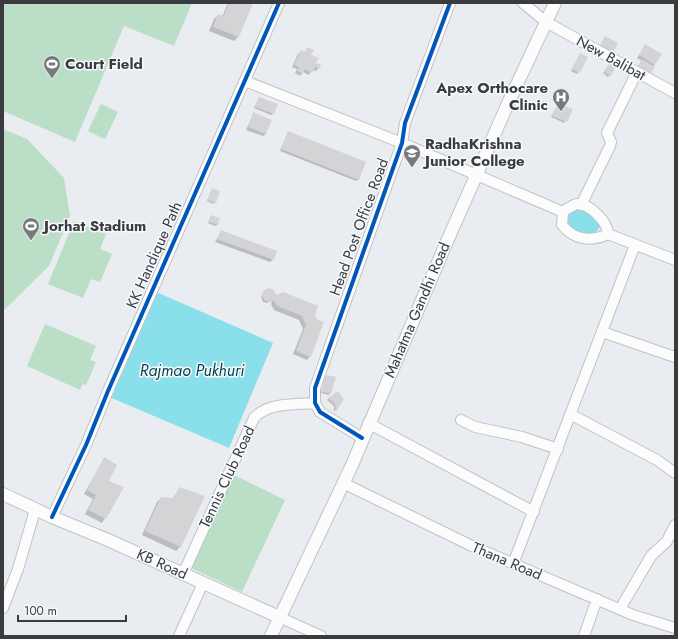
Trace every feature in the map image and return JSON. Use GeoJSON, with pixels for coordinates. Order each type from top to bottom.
{"type":"FeatureCollection","features":[{"type":"Feature","properties":{"kind":"main road","name":"Mahatma Gandhi Road"},"geometry":{"type":"LineString","coordinates":[[271,636],[343,483],[510,99],[555,3]]}},
{"type":"Feature","properties":{"kind":"main road","name":"KB Road"},"geometry":{"type":"LineString","coordinates":[[3,494],[35,510],[108,540],[279,617]]}},
{"type":"Feature","properties":{"kind":"street","name":"KK Handique Path"},"geometry":{"type":"LineString","coordinates":[[52,517],[86,445],[108,390],[279,3]]}},
{"type":"Feature","properties":{"kind":"street","name":"Head Post Office Road"},"geometry":{"type":"LineString","coordinates":[[315,403],[315,388],[402,143],[405,123],[450,3]]}},
{"type":"Feature","properties":{"kind":"street","name":"Head Post Office Road"},"geometry":{"type":"LineString","coordinates":[[405,129],[409,125],[455,3]]}},
{"type":"Feature","properties":{"kind":"street","name":"New Balibat"},"geometry":{"type":"LineString","coordinates":[[523,3],[546,22],[675,93]]}},
{"type":"Feature","properties":{"kind":"street"},"geometry":{"type":"LineString","coordinates":[[581,205],[610,146],[611,142],[606,133],[637,72]]}},
{"type":"Feature","properties":{"kind":"street"},"geometry":{"type":"LineString","coordinates":[[245,81],[402,143],[563,212]]}},
{"type":"Feature","properties":{"kind":"street"},"geometry":{"type":"LineString","coordinates":[[563,212],[574,205],[581,205],[603,220],[608,234]]}},
{"type":"Feature","properties":{"kind":"street"},"geometry":{"type":"LineString","coordinates":[[563,212],[562,225],[576,236],[592,240],[608,234],[675,260]]}},
{"type":"Feature","properties":{"kind":"street"},"geometry":{"type":"LineString","coordinates":[[513,564],[636,245]]}},
{"type":"Feature","properties":{"kind":"street"},"geometry":{"type":"LineString","coordinates":[[602,332],[675,357]]}},
{"type":"Feature","properties":{"kind":"street"},"geometry":{"type":"LineString","coordinates":[[315,403],[324,416],[362,438]]}},
{"type":"Feature","properties":{"kind":"street","name":"Tennis Club Road"},"geometry":{"type":"LineString","coordinates":[[183,574],[254,418],[262,410],[271,407],[315,403]]}},
{"type":"Feature","properties":{"kind":"street"},"geometry":{"type":"LineString","coordinates":[[572,414],[657,460],[675,473]]}},
{"type":"Feature","properties":{"kind":"street"},"geometry":{"type":"LineString","coordinates":[[461,420],[475,427],[522,437],[558,449]]}},
{"type":"Feature","properties":{"kind":"street"},"geometry":{"type":"LineString","coordinates":[[368,423],[534,512]]}},
{"type":"Feature","properties":{"kind":"street","name":"Thana Road"},"geometry":{"type":"LineString","coordinates":[[343,483],[472,546],[513,564],[620,609],[675,628]]}},
{"type":"Feature","properties":{"kind":"street"},"geometry":{"type":"LineString","coordinates":[[3,608],[18,569],[35,510]]}},
{"type":"Feature","properties":{"kind":"street"},"geometry":{"type":"LineString","coordinates":[[620,609],[651,556],[666,541],[675,525]]}},
{"type":"Feature","properties":{"kind":"street"},"geometry":{"type":"LineString","coordinates":[[179,636],[203,583]]}},
{"type":"Feature","properties":{"kind":"street"},"geometry":{"type":"LineString","coordinates":[[584,636],[597,599]]}},
{"type":"Feature","properties":{"kind":"street","name":"KB Road"},"geometry":{"type":"LineString","coordinates":[[279,617],[321,636]]}},
{"type":"Feature","properties":{"kind":"green space","name":"Court Field"},"geometry":{"type":"Polygon","coordinates":[[[3,3],[192,3],[174,46],[124,26],[75,142],[3,111],[3,3]]]}},
{"type":"Feature","properties":{"kind":"green space"},"geometry":{"type":"Polygon","coordinates":[[[101,104],[118,112],[105,139],[88,131],[101,104]]]}},
{"type":"Feature","properties":{"kind":"green space","name":"Jorhat Stadium"},"geometry":{"type":"Polygon","coordinates":[[[3,129],[27,139],[64,178],[70,216],[49,266],[3,311],[3,129]]]}},
{"type":"Feature","properties":{"kind":"green space"},"geometry":{"type":"Polygon","coordinates":[[[74,221],[106,234],[100,249],[112,254],[100,282],[91,279],[83,298],[48,284],[74,221]]]}},
{"type":"Feature","properties":{"kind":"green space"},"geometry":{"type":"Polygon","coordinates":[[[45,324],[96,346],[90,360],[96,362],[86,385],[83,384],[80,390],[27,366],[45,324]]]}},
{"type":"Feature","properties":{"kind":"green space"},"geometry":{"type":"Polygon","coordinates":[[[232,474],[285,500],[242,592],[189,567],[232,474]]]}},
{"type":"Feature","properties":{"kind":"water"},"geometry":{"type":"Polygon","coordinates":[[[580,208],[601,222],[600,227],[593,236],[576,232],[570,227],[566,220],[571,210],[580,208]]]}},
{"type":"Feature","properties":{"kind":"water","name":"Rajmao Pukhuri"},"geometry":{"type":"Polygon","coordinates":[[[154,291],[273,343],[229,448],[107,396],[154,291]]]}},
{"type":"Feature","properties":{"kind":"building"},"geometry":{"type":"Polygon","coordinates":[[[229,3],[253,3],[239,37],[213,27],[218,14],[224,16],[229,3]]]}},
{"type":"Feature","properties":{"kind":"building"},"geometry":{"type":"Polygon","coordinates":[[[605,36],[618,43],[613,53],[600,45],[605,36]]]}},
{"type":"Feature","properties":{"kind":"building"},"geometry":{"type":"Polygon","coordinates":[[[645,44],[662,54],[655,65],[639,55],[645,44]]]}},
{"type":"Feature","properties":{"kind":"building"},"geometry":{"type":"Polygon","coordinates":[[[307,47],[314,50],[311,55],[319,58],[316,63],[321,65],[320,69],[315,67],[312,73],[305,69],[303,73],[297,71],[299,67],[294,65],[301,50],[305,52],[307,47]]]}},
{"type":"Feature","properties":{"kind":"building"},"geometry":{"type":"Polygon","coordinates":[[[580,53],[588,57],[580,73],[572,69],[580,53]]]}},
{"type":"Feature","properties":{"kind":"building"},"geometry":{"type":"Polygon","coordinates":[[[642,59],[655,67],[651,73],[638,66],[642,59]]]}},
{"type":"Feature","properties":{"kind":"building"},"geometry":{"type":"Polygon","coordinates":[[[609,64],[615,68],[611,76],[604,72],[609,64]]]}},
{"type":"Feature","properties":{"kind":"building"},"geometry":{"type":"Polygon","coordinates":[[[259,97],[278,104],[274,114],[255,107],[259,97]]]}},
{"type":"Feature","properties":{"kind":"building"},"geometry":{"type":"Polygon","coordinates":[[[558,103],[573,109],[567,122],[552,116],[558,103]]]}},
{"type":"Feature","properties":{"kind":"building"},"geometry":{"type":"Polygon","coordinates":[[[253,112],[272,120],[266,134],[248,127],[253,112]]]}},
{"type":"Feature","properties":{"kind":"building"},"geometry":{"type":"Polygon","coordinates":[[[288,131],[366,162],[359,180],[281,149],[288,131]]]}},
{"type":"Feature","properties":{"kind":"building"},"geometry":{"type":"Polygon","coordinates":[[[212,188],[220,191],[216,203],[207,200],[212,188]]]}},
{"type":"Feature","properties":{"kind":"building"},"geometry":{"type":"Polygon","coordinates":[[[211,215],[220,218],[218,225],[209,222],[211,215]]]}},
{"type":"Feature","properties":{"kind":"building"},"geometry":{"type":"Polygon","coordinates":[[[221,230],[277,251],[274,260],[217,239],[221,230]]]}},
{"type":"Feature","properties":{"kind":"building"},"geometry":{"type":"Polygon","coordinates":[[[269,288],[274,290],[276,295],[283,292],[318,306],[315,315],[318,320],[324,322],[311,357],[296,351],[306,325],[302,316],[277,306],[274,300],[269,302],[264,300],[262,295],[264,290],[269,288]]]}},
{"type":"Feature","properties":{"kind":"building"},"geometry":{"type":"Polygon","coordinates":[[[326,375],[336,377],[331,393],[322,392],[326,375]]]}},
{"type":"Feature","properties":{"kind":"building"},"geometry":{"type":"Polygon","coordinates":[[[338,391],[344,399],[336,412],[335,404],[328,398],[338,391]]]}},
{"type":"Feature","properties":{"kind":"building"},"geometry":{"type":"Polygon","coordinates":[[[104,457],[117,465],[109,481],[124,487],[106,519],[88,510],[96,495],[87,490],[104,457]]]}},
{"type":"Feature","properties":{"kind":"building"},"geometry":{"type":"Polygon","coordinates":[[[179,487],[205,496],[181,547],[145,531],[161,497],[174,498],[179,487]]]}},
{"type":"Feature","properties":{"kind":"cycle path"},"geometry":{"type":"LineString","coordinates":[[52,517],[86,445],[108,391],[279,3]]}},
{"type":"Feature","properties":{"kind":"cycle path"},"geometry":{"type":"LineString","coordinates":[[362,438],[320,412],[315,403],[315,388],[402,143],[405,123],[450,3]]}},
{"type":"Feature","properties":{"kind":"place","name":"Court Field"},"geometry":{"type":"Point","coordinates":[52,79]}},
{"type":"Feature","properties":{"kind":"place","name":"Apex Orthocare Clinic"},"geometry":{"type":"Point","coordinates":[561,112]}},
{"type":"Feature","properties":{"kind":"place","name":"RadhaKrishna Junior College"},"geometry":{"type":"Point","coordinates":[412,168]}},
{"type":"Feature","properties":{"kind":"place","name":"Jorhat Stadium"},"geometry":{"type":"Point","coordinates":[31,241]}}]}
